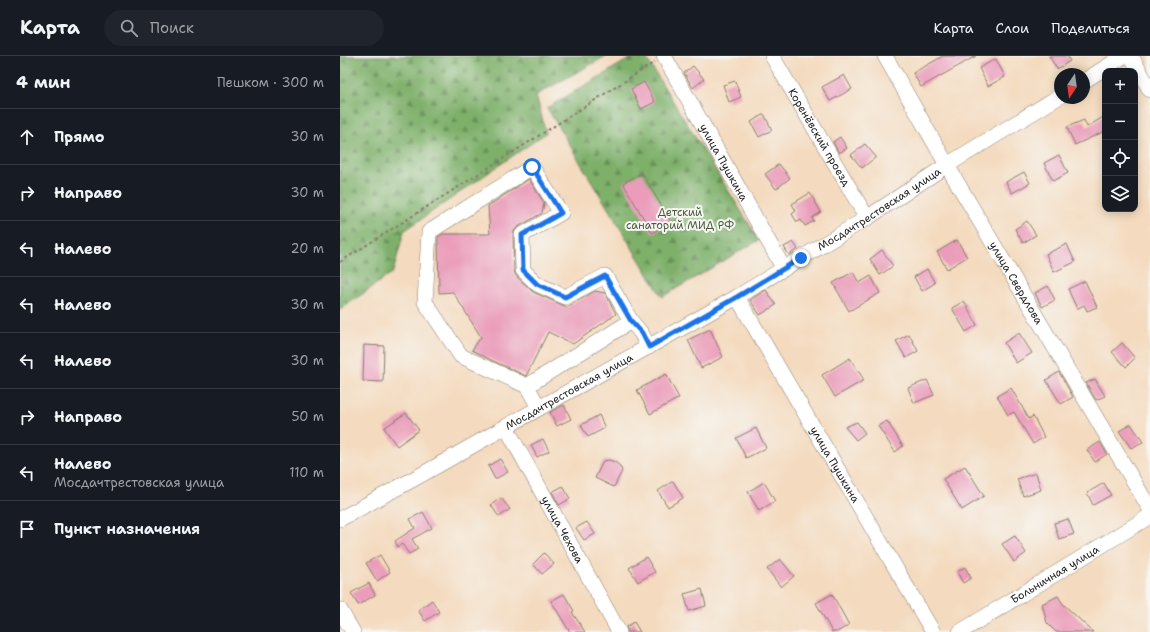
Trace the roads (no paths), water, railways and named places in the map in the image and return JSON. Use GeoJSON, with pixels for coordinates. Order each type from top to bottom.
{"type":"FeatureCollection","features":[{"type":"Feature","properties":{"kind":"street","name":"улица Пушкина"},"geometry":{"type":"LineString","coordinates":[[664,56],[784,269]]}},
{"type":"Feature","properties":{"kind":"street","name":"Коренёвский проезд"},"geometry":{"type":"LineString","coordinates":[[772,56],[867,218]]}},
{"type":"Feature","properties":{"kind":"street","name":"улица Свердлова"},"geometry":{"type":"LineString","coordinates":[[885,56],[947,165],[1150,509]]}},
{"type":"Feature","properties":{"kind":"street"},"geometry":{"type":"LineString","coordinates":[[1090,77],[1124,56]]}},
{"type":"Feature","properties":{"kind":"street"},"geometry":{"type":"LineString","coordinates":[[1131,56],[1150,90]]}},
{"type":"Feature","properties":{"kind":"street","name":"Мосдачтрестовская улица"},"geometry":{"type":"LineString","coordinates":[[340,519],[422,475],[506,426],[737,297],[867,218],[947,165],[1054,100]]}},
{"type":"Feature","properties":{"kind":"street"},"geometry":{"type":"LineString","coordinates":[[539,408],[527,386],[461,356],[425,302],[429,232],[532,167],[561,213],[522,235],[523,270],[537,284],[565,297],[605,276],[631,321],[642,333],[649,347]]}},
{"type":"Feature","properties":{"kind":"street","name":"улица Пушкина"},"geometry":{"type":"LineString","coordinates":[[737,297],[933,632]]}},
{"type":"Feature","properties":{"kind":"street"},"geometry":{"type":"LineString","coordinates":[[527,386],[631,321]]}},
{"type":"Feature","properties":{"kind":"street","name":"улица Чехова"},"geometry":{"type":"LineString","coordinates":[[506,426],[619,632]]}},
{"type":"Feature","properties":{"kind":"street","name":"Больничная улица"},"geometry":{"type":"LineString","coordinates":[[960,632],[1150,516]]}},
{"type":"Feature","properties":{"kind":"street"},"geometry":{"type":"LineString","coordinates":[[340,610],[352,632]]}},
{"type":"Feature","properties":{"kind":"park label","name":"Детский санаторий МИД РФ"},"geometry":{"type":"Point","coordinates":[680,218]}}]}
